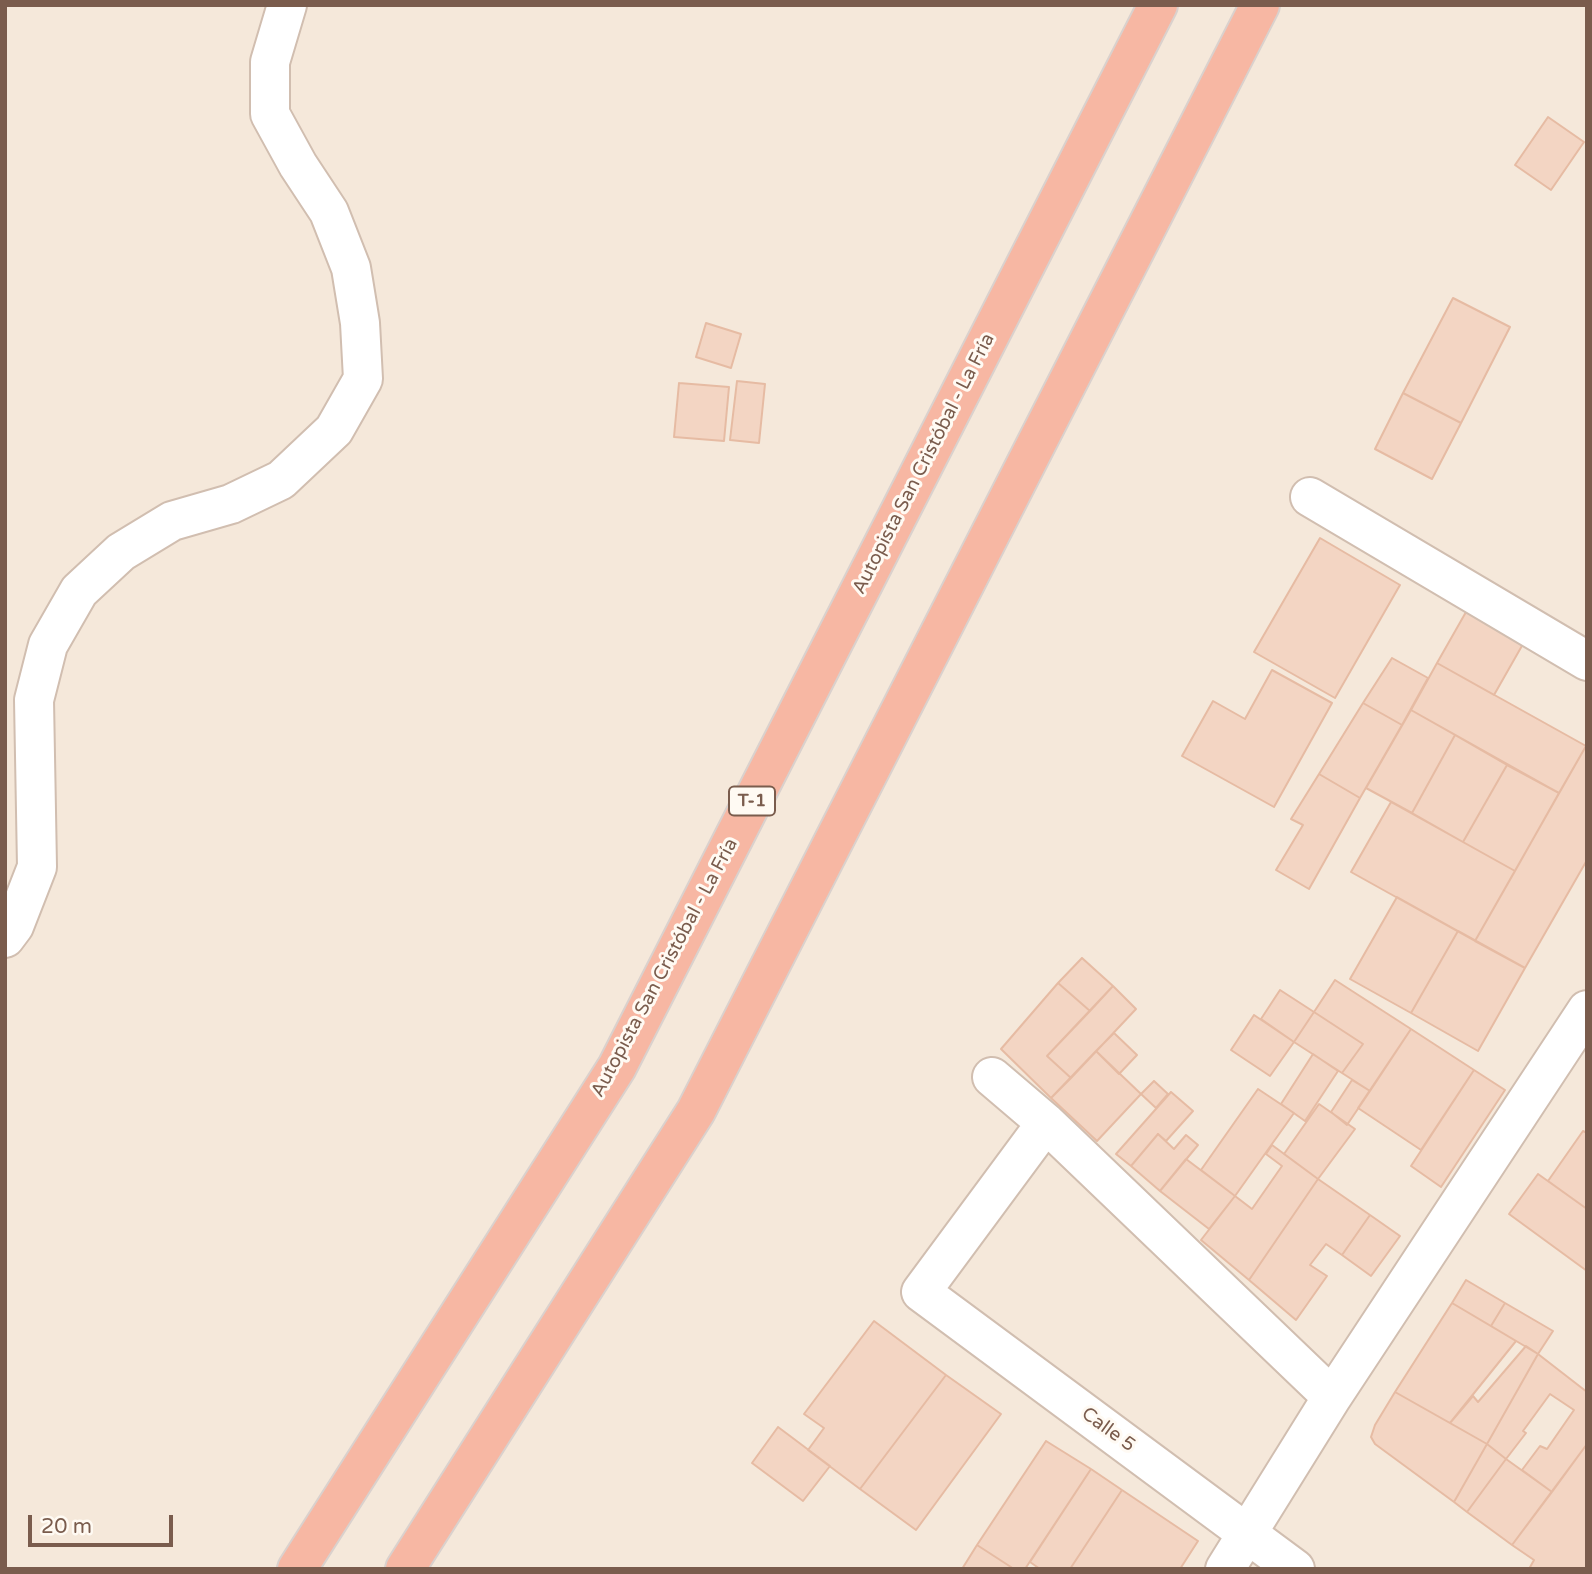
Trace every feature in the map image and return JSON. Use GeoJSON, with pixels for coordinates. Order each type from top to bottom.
{"type":"FeatureCollection","features":[{"type":"Feature","properties":{"kind":"highway","name":"Autopista San Cristóbal - La Fría"},"geometry":{"type":"LineString","coordinates":[[297,1569],[617,1067],[1158,5]]}},
{"type":"Feature","properties":{"kind":"highway"},"geometry":{"type":"LineString","coordinates":[[405,1569],[696,1111],[1260,5]]}},
{"type":"Feature","properties":{"kind":"street"},"geometry":{"type":"LineString","coordinates":[[5,938],[14,926],[37,867],[34,700],[48,645],[79,592],[121,552],[172,521],[231,505],[282,480],[334,430],[363,379],[360,323],[351,268],[329,212],[298,165],[270,114],[270,62],[287,5]]}},
{"type":"Feature","properties":{"kind":"street"},"geometry":{"type":"LineString","coordinates":[[1310,497],[1587,661]]}},
{"type":"Feature","properties":{"kind":"street"},"geometry":{"type":"LineString","coordinates":[[1225,1569],[1332,1397],[1587,1010]]}},
{"type":"Feature","properties":{"kind":"street"},"geometry":{"type":"LineString","coordinates":[[992,1077],[1046,1123],[1332,1397]]}},
{"type":"Feature","properties":{"kind":"street","name":"Calle 5"},"geometry":{"type":"LineString","coordinates":[[1046,1123],[921,1292],[1295,1569]]}},
{"type":"Feature","properties":{"kind":"shaded area"},"geometry":{"type":"Polygon","coordinates":[[[5,5],[1587,5],[1587,1569],[5,1569],[5,5]]]}},
{"type":"Feature","properties":{"kind":"building"},"geometry":{"type":"Polygon","coordinates":[[[1548,117],[1584,142],[1551,190],[1515,165],[1548,117]]]}},
{"type":"Feature","properties":{"kind":"building"},"geometry":{"type":"Polygon","coordinates":[[[1453,298],[1510,327],[1461,423],[1403,393],[1453,298]]]}},
{"type":"Feature","properties":{"kind":"building"},"geometry":{"type":"Polygon","coordinates":[[[706,323],[741,334],[731,368],[696,357],[706,323]]]}},
{"type":"Feature","properties":{"kind":"building"},"geometry":{"type":"Polygon","coordinates":[[[737,381],[765,384],[759,443],[730,440],[737,381]]]}},
{"type":"Feature","properties":{"kind":"building"},"geometry":{"type":"Polygon","coordinates":[[[679,383],[729,387],[724,441],[674,437],[679,383]]]}},
{"type":"Feature","properties":{"kind":"building"},"geometry":{"type":"Polygon","coordinates":[[[1403,393],[1461,423],[1432,479],[1375,449],[1403,393]]]}},
{"type":"Feature","properties":{"kind":"building"},"geometry":{"type":"Polygon","coordinates":[[[1320,538],[1400,585],[1335,698],[1254,652],[1320,538]]]}},
{"type":"Feature","properties":{"kind":"building"},"geometry":{"type":"Polygon","coordinates":[[[1466,612],[1523,644],[1494,695],[1437,663],[1466,612]]]}},
{"type":"Feature","properties":{"kind":"building"},"geometry":{"type":"Polygon","coordinates":[[[1392,658],[1428,678],[1402,725],[1363,703],[1392,658]]]}},
{"type":"Feature","properties":{"kind":"building"},"geometry":{"type":"Polygon","coordinates":[[[1437,663],[1586,746],[1559,793],[1411,710],[1437,663]]]}},
{"type":"Feature","properties":{"kind":"building"},"geometry":{"type":"Polygon","coordinates":[[[1272,670],[1332,703],[1274,807],[1182,756],[1213,701],[1245,719],[1272,670]]]}},
{"type":"Feature","properties":{"kind":"building"},"geometry":{"type":"Polygon","coordinates":[[[1363,703],[1402,725],[1360,798],[1319,774],[1363,703]]]}},
{"type":"Feature","properties":{"kind":"building"},"geometry":{"type":"Polygon","coordinates":[[[1411,710],[1455,735],[1412,813],[1366,788],[1411,710]]]}},
{"type":"Feature","properties":{"kind":"building"},"geometry":{"type":"Polygon","coordinates":[[[1455,735],[1507,765],[1463,842],[1412,813],[1455,735]]]}},
{"type":"Feature","properties":{"kind":"building"},"geometry":{"type":"Polygon","coordinates":[[[1586,746],[1587,860],[1525,968],[1475,941],[1586,746]]]}},
{"type":"Feature","properties":{"kind":"building"},"geometry":{"type":"Polygon","coordinates":[[[1507,765],[1559,793],[1515,871],[1463,842],[1507,765]]]}},
{"type":"Feature","properties":{"kind":"building"},"geometry":{"type":"Polygon","coordinates":[[[1319,774],[1360,798],[1309,889],[1276,870],[1303,825],[1291,819],[1319,774]]]}},
{"type":"Feature","properties":{"kind":"building"},"geometry":{"type":"Polygon","coordinates":[[[1391,802],[1515,871],[1475,941],[1351,872],[1391,802]]]}},
{"type":"Feature","properties":{"kind":"building"},"geometry":{"type":"Polygon","coordinates":[[[1397,897],[1458,931],[1411,1013],[1350,979],[1397,897]]]}},
{"type":"Feature","properties":{"kind":"building"},"geometry":{"type":"Polygon","coordinates":[[[1458,931],[1525,968],[1478,1051],[1411,1013],[1458,931]]]}},
{"type":"Feature","properties":{"kind":"building"},"geometry":{"type":"Polygon","coordinates":[[[1082,958],[1113,986],[1090,1011],[1058,983],[1082,958]]]}},
{"type":"Feature","properties":{"kind":"building"},"geometry":{"type":"Polygon","coordinates":[[[1335,980],[1411,1029],[1370,1091],[1342,1073],[1363,1044],[1314,1012],[1335,980]]]}},
{"type":"Feature","properties":{"kind":"building"},"geometry":{"type":"Polygon","coordinates":[[[1058,983],[1090,1011],[1047,1056],[1071,1078],[1051,1098],[1001,1049],[1058,983]]]}},
{"type":"Feature","properties":{"kind":"building"},"geometry":{"type":"Polygon","coordinates":[[[1113,986],[1136,1009],[1071,1078],[1047,1056],[1113,986]]]}},
{"type":"Feature","properties":{"kind":"building"},"geometry":{"type":"Polygon","coordinates":[[[1280,990],[1314,1012],[1294,1042],[1261,1019],[1280,990]]]}},
{"type":"Feature","properties":{"kind":"building"},"geometry":{"type":"Polygon","coordinates":[[[1314,1012],[1363,1044],[1342,1073],[1294,1042],[1314,1012]]]}},
{"type":"Feature","properties":{"kind":"building"},"geometry":{"type":"Polygon","coordinates":[[[1254,1015],[1294,1042],[1270,1076],[1231,1050],[1254,1015]]]}},
{"type":"Feature","properties":{"kind":"building"},"geometry":{"type":"Polygon","coordinates":[[[1411,1029],[1474,1070],[1421,1150],[1358,1108],[1411,1029]]]}},
{"type":"Feature","properties":{"kind":"building"},"geometry":{"type":"Polygon","coordinates":[[[1114,1033],[1137,1055],[1119,1074],[1096,1051],[1114,1033]]]}},
{"type":"Feature","properties":{"kind":"building"},"geometry":{"type":"Polygon","coordinates":[[[1096,1051],[1141,1094],[1097,1141],[1051,1098],[1096,1051]]]}},
{"type":"Feature","properties":{"kind":"building"},"geometry":{"type":"Polygon","coordinates":[[[1313,1054],[1338,1071],[1305,1121],[1281,1104],[1313,1054]]]}},
{"type":"Feature","properties":{"kind":"building"},"geometry":{"type":"Polygon","coordinates":[[[1474,1070],[1505,1090],[1441,1187],[1411,1166],[1474,1070]]]}},
{"type":"Feature","properties":{"kind":"building"},"geometry":{"type":"Polygon","coordinates":[[[1352,1080],[1370,1091],[1347,1125],[1331,1112],[1352,1080]]]}},
{"type":"Feature","properties":{"kind":"building"},"geometry":{"type":"Polygon","coordinates":[[[1154,1081],[1168,1094],[1156,1108],[1141,1094],[1154,1081]]]}},
{"type":"Feature","properties":{"kind":"building"},"geometry":{"type":"Polygon","coordinates":[[[1258,1089],[1294,1113],[1235,1196],[1201,1170],[1258,1089]]]}},
{"type":"Feature","properties":{"kind":"building"},"geometry":{"type":"Polygon","coordinates":[[[1171,1092],[1193,1111],[1166,1141],[1158,1134],[1131,1166],[1116,1154],[1171,1092]]]}},
{"type":"Feature","properties":{"kind":"building"},"geometry":{"type":"Polygon","coordinates":[[[1319,1104],[1355,1129],[1318,1179],[1284,1154],[1319,1104]]]}},
{"type":"Feature","properties":{"kind":"building"},"geometry":{"type":"Polygon","coordinates":[[[1583,1131],[1587,1133],[1587,1209],[1548,1181],[1583,1131]]]}},
{"type":"Feature","properties":{"kind":"building"},"geometry":{"type":"Polygon","coordinates":[[[1158,1134],[1174,1149],[1186,1135],[1198,1145],[1160,1191],[1131,1166],[1158,1134]]]}},
{"type":"Feature","properties":{"kind":"building"},"geometry":{"type":"Polygon","coordinates":[[[1272,1145],[1318,1179],[1249,1280],[1201,1240],[1235,1196],[1252,1209],[1282,1166],[1266,1154],[1272,1145]]]}},
{"type":"Feature","properties":{"kind":"building"},"geometry":{"type":"Polygon","coordinates":[[[1186,1159],[1235,1196],[1209,1229],[1160,1191],[1186,1159]]]}},
{"type":"Feature","properties":{"kind":"building"},"geometry":{"type":"Polygon","coordinates":[[[1538,1174],[1587,1209],[1587,1271],[1509,1214],[1538,1174]]]}},
{"type":"Feature","properties":{"kind":"building"},"geometry":{"type":"Polygon","coordinates":[[[1318,1179],[1370,1215],[1342,1255],[1326,1244],[1310,1265],[1327,1276],[1296,1320],[1249,1280],[1318,1179]]]}},
{"type":"Feature","properties":{"kind":"building"},"geometry":{"type":"Polygon","coordinates":[[[1370,1215],[1400,1236],[1371,1276],[1342,1255],[1370,1215]]]}},
{"type":"Feature","properties":{"kind":"building"},"geometry":{"type":"Polygon","coordinates":[[[1466,1280],[1505,1303],[1491,1326],[1452,1303],[1466,1280]]]}},
{"type":"Feature","properties":{"kind":"building"},"geometry":{"type":"Polygon","coordinates":[[[1452,1303],[1516,1341],[1450,1423],[1395,1392],[1452,1303]]]}},
{"type":"Feature","properties":{"kind":"building"},"geometry":{"type":"Polygon","coordinates":[[[1505,1303],[1553,1331],[1538,1354],[1491,1326],[1505,1303]]]}},
{"type":"Feature","properties":{"kind":"building"},"geometry":{"type":"Polygon","coordinates":[[[874,1321],[946,1375],[860,1489],[808,1450],[824,1428],[804,1414],[874,1321]]]}},
{"type":"Feature","properties":{"kind":"building"},"geometry":{"type":"Polygon","coordinates":[[[1526,1346],[1538,1354],[1487,1444],[1450,1423],[1473,1396],[1478,1402],[1526,1346]]]}},
{"type":"Feature","properties":{"kind":"building"},"geometry":{"type":"Polygon","coordinates":[[[1538,1354],[1587,1392],[1587,1444],[1552,1492],[1522,1470],[1540,1446],[1547,1449],[1574,1410],[1550,1394],[1506,1459],[1487,1444],[1538,1354]]]}},
{"type":"Feature","properties":{"kind":"building"},"geometry":{"type":"Polygon","coordinates":[[[946,1375],[1001,1414],[916,1530],[860,1489],[946,1375]]]}},
{"type":"Feature","properties":{"kind":"building"},"geometry":{"type":"Polygon","coordinates":[[[1395,1392],[1487,1444],[1454,1502],[1375,1444],[1371,1437],[1375,1425],[1395,1392]]]}},
{"type":"Feature","properties":{"kind":"building"},"geometry":{"type":"Polygon","coordinates":[[[778,1427],[830,1466],[803,1501],[752,1463],[778,1427]]]}},
{"type":"Feature","properties":{"kind":"building"},"geometry":{"type":"Polygon","coordinates":[[[1046,1441],[1091,1469],[1025,1569],[1014,1569],[977,1545],[1046,1441]]]}},
{"type":"Feature","properties":{"kind":"building"},"geometry":{"type":"Polygon","coordinates":[[[1487,1444],[1506,1459],[1467,1512],[1454,1502],[1487,1444]]]}},
{"type":"Feature","properties":{"kind":"building"},"geometry":{"type":"Polygon","coordinates":[[[1587,1444],[1587,1569],[1529,1569],[1534,1560],[1512,1545],[1587,1444]]]}},
{"type":"Feature","properties":{"kind":"building"},"geometry":{"type":"Polygon","coordinates":[[[1506,1459],[1552,1492],[1512,1545],[1467,1512],[1506,1459]]]}},
{"type":"Feature","properties":{"kind":"building"},"geometry":{"type":"Polygon","coordinates":[[[1091,1469],[1122,1490],[1070,1569],[1040,1569],[1030,1562],[1091,1469]]]}},
{"type":"Feature","properties":{"kind":"building"},"geometry":{"type":"Polygon","coordinates":[[[1122,1490],[1198,1541],[1180,1569],[1070,1569],[1122,1490]]]}},
{"type":"Feature","properties":{"kind":"building"},"geometry":{"type":"Polygon","coordinates":[[[977,1545],[1014,1569],[962,1569],[977,1545]]]}}]}
